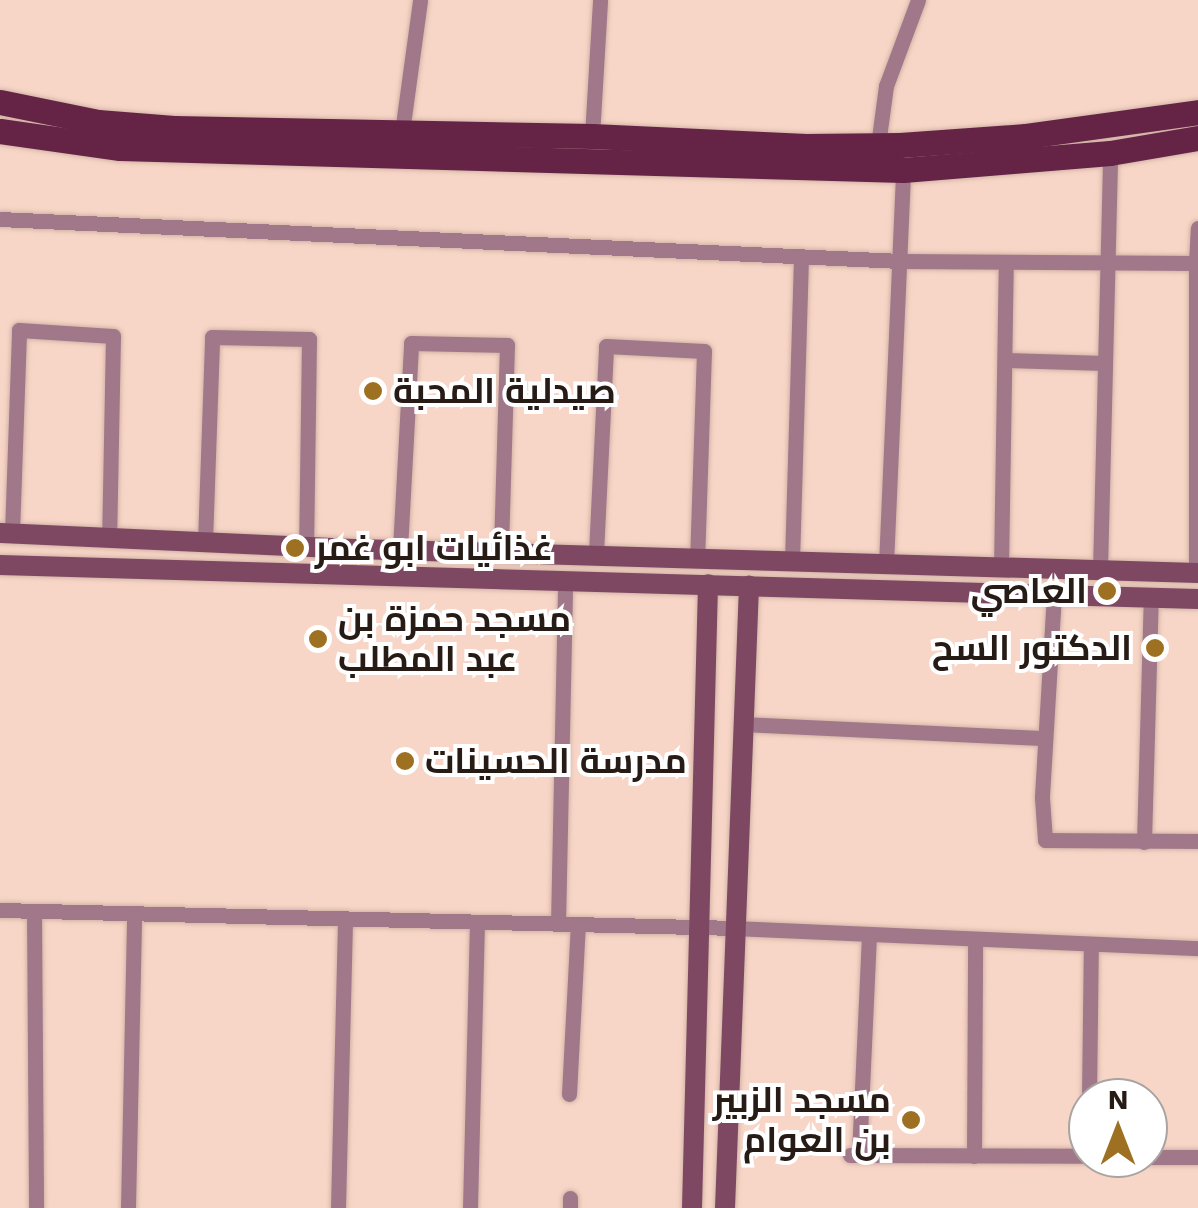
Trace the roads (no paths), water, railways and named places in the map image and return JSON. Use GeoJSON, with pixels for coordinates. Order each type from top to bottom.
{"type":"FeatureCollection","features":[{"type":"Feature","properties":{"kind":"main road"},"geometry":{"type":"LineString","coordinates":[[0,102],[98,122],[174,128],[878,145],[1026,136],[1198,112]]}},
{"type":"Feature","properties":{"kind":"main road"},"geometry":{"type":"LineString","coordinates":[[0,131],[120,148],[903,170],[1110,152],[1198,138]]}},
{"type":"Feature","properties":{"kind":"main road"},"geometry":{"type":"LineString","coordinates":[[6,533],[400,550],[1197,573]]}},
{"type":"Feature","properties":{"kind":"main road"},"geometry":{"type":"LineString","coordinates":[[0,566],[1198,599]]}},
{"type":"Feature","properties":{"kind":"main road"},"geometry":{"type":"LineString","coordinates":[[692,1208],[708,584]]}},
{"type":"Feature","properties":{"kind":"main road"},"geometry":{"type":"LineString","coordinates":[[725,1208],[749,586]]}},
{"type":"Feature","properties":{"kind":"street"},"geometry":{"type":"LineString","coordinates":[[402,132],[420,0]]}},
{"type":"Feature","properties":{"kind":"street"},"geometry":{"type":"LineString","coordinates":[[592,136],[600,0]]}},
{"type":"Feature","properties":{"kind":"street"},"geometry":{"type":"LineString","coordinates":[[878,145],[886,86],[918,0]]}},
{"type":"Feature","properties":{"kind":"street"},"geometry":{"type":"LineString","coordinates":[[1100,571],[1110,152]]}},
{"type":"Feature","properties":{"kind":"street"},"geometry":{"type":"LineString","coordinates":[[886,564],[903,170]]}},
{"type":"Feature","properties":{"kind":"street"},"geometry":{"type":"LineString","coordinates":[[0,219],[801,258],[1196,263]]}},
{"type":"Feature","properties":{"kind":"street"},"geometry":{"type":"LineString","coordinates":[[1197,573],[1198,228]]}},
{"type":"Feature","properties":{"kind":"street"},"geometry":{"type":"LineString","coordinates":[[792,561],[801,258]]}},
{"type":"Feature","properties":{"kind":"street"},"geometry":{"type":"LineString","coordinates":[[1000,569],[1006,262]]}},
{"type":"Feature","properties":{"kind":"street"},"geometry":{"type":"LineString","coordinates":[[6,533],[19,330],[113,336],[109,538]]}},
{"type":"Feature","properties":{"kind":"street"},"geometry":{"type":"LineString","coordinates":[[205,542],[212,337],[309,339],[306,546]]}},
{"type":"Feature","properties":{"kind":"street"},"geometry":{"type":"LineString","coordinates":[[400,550],[411,342],[507,346],[501,552]]}},
{"type":"Feature","properties":{"kind":"street"},"geometry":{"type":"LineString","coordinates":[[596,554],[606,346],[704,351],[697,557]]}},
{"type":"Feature","properties":{"kind":"street"},"geometry":{"type":"LineString","coordinates":[[1006,360],[1105,363]]}},
{"type":"Feature","properties":{"kind":"street"},"geometry":{"type":"LineString","coordinates":[[558,924],[565,581]]}},
{"type":"Feature","properties":{"kind":"street"},"geometry":{"type":"LineString","coordinates":[[1054,594],[1045,738],[1045,840],[1198,841]]}},
{"type":"Feature","properties":{"kind":"street"},"geometry":{"type":"LineString","coordinates":[[1144,842],[1150,598]]}},
{"type":"Feature","properties":{"kind":"street"},"geometry":{"type":"LineString","coordinates":[[744,724],[1045,738]]}},
{"type":"Feature","properties":{"kind":"street"},"geometry":{"type":"LineString","coordinates":[[0,910],[735,928],[1198,948]]}},
{"type":"Feature","properties":{"kind":"street"},"geometry":{"type":"LineString","coordinates":[[34,911],[36,1208]]}},
{"type":"Feature","properties":{"kind":"street"},"geometry":{"type":"LineString","coordinates":[[128,1208],[134,914]]}},
{"type":"Feature","properties":{"kind":"street"},"geometry":{"type":"LineString","coordinates":[[338,1208],[345,919]]}},
{"type":"Feature","properties":{"kind":"street"},"geometry":{"type":"LineString","coordinates":[[470,1208],[477,922]]}},
{"type":"Feature","properties":{"kind":"street"},"geometry":{"type":"LineString","coordinates":[[569,1094],[578,925]]}},
{"type":"Feature","properties":{"kind":"street"},"geometry":{"type":"LineString","coordinates":[[869,934],[854,1155],[1068,1156]]}},
{"type":"Feature","properties":{"kind":"street"},"geometry":{"type":"LineString","coordinates":[[974,1156],[975,938]]}},
{"type":"Feature","properties":{"kind":"street"},"geometry":{"type":"LineString","coordinates":[[1089,1078],[1091,944]]}},
{"type":"Feature","properties":{"kind":"street"},"geometry":{"type":"LineString","coordinates":[[1168,1156],[1198,1157]]}},
{"type":"Feature","properties":{"kind":"place","name":"صيدلية المحبة"},"geometry":{"type":"Point","coordinates":[373,391]}},
{"type":"Feature","properties":{"kind":"place","name":"غذائيات ابو غمر"},"geometry":{"type":"Point","coordinates":[295,548]}},
{"type":"Feature","properties":{"kind":"place","name":"العاصي"},"geometry":{"type":"Point","coordinates":[1107,591]}},
{"type":"Feature","properties":{"kind":"place","name":"مسجد حمزة بن عبد المطلب"},"geometry":{"type":"Point","coordinates":[318,639]}},
{"type":"Feature","properties":{"kind":"place","name":"الدكتور السح"},"geometry":{"type":"Point","coordinates":[1155,648]}},
{"type":"Feature","properties":{"kind":"place","name":"مدرسة الحسينات"},"geometry":{"type":"Point","coordinates":[405,761]}},
{"type":"Feature","properties":{"kind":"place","name":"مسجد الزبير بن العوام"},"geometry":{"type":"Point","coordinates":[911,1120]}}]}
